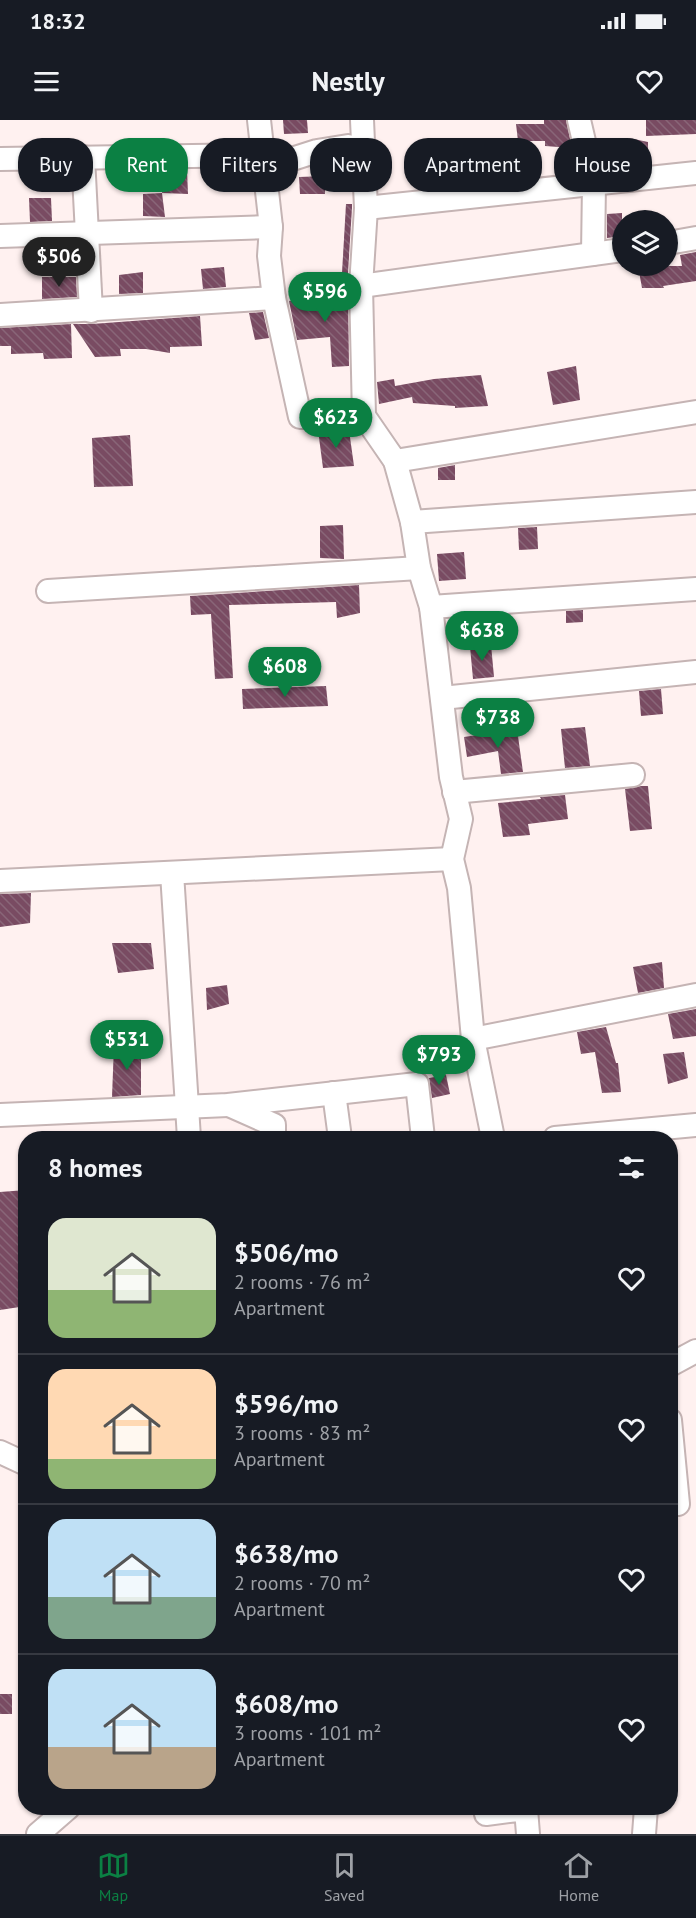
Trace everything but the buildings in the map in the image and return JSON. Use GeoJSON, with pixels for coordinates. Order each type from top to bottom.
{"type":"FeatureCollection","features":[{"type":"Feature","properties":{"kind":"street"},"geometry":{"type":"LineString","coordinates":[[259,120],[261,138]]}},
{"type":"Feature","properties":{"kind":"street"},"geometry":{"type":"LineString","coordinates":[[369,120],[361,286],[364,416],[395,461],[412,522],[419,568],[430,607],[451,777],[461,819],[452,859],[459,888],[472,1039],[492,1131]]}},
{"type":"Feature","properties":{"kind":"street"},"geometry":{"type":"LineString","coordinates":[[579,120],[583,138]]}},
{"type":"Feature","properties":{"kind":"street"},"geometry":{"type":"LineString","coordinates":[[93,157],[200,160]]}},
{"type":"Feature","properties":{"kind":"street"},"geometry":{"type":"LineString","coordinates":[[0,159],[18,159]]}},
{"type":"Feature","properties":{"kind":"street"},"geometry":{"type":"LineString","coordinates":[[652,177],[696,172]]}},
{"type":"Feature","properties":{"kind":"street"},"geometry":{"type":"LineString","coordinates":[[366,208],[554,188]]}},
{"type":"Feature","properties":{"kind":"street"},"geometry":{"type":"LineString","coordinates":[[85,192],[91,311]]}},
{"type":"Feature","properties":{"kind":"street"},"geometry":{"type":"LineString","coordinates":[[267,192],[274,298],[300,417],[364,416]]}},
{"type":"Feature","properties":{"kind":"street"},"geometry":{"type":"LineString","coordinates":[[593,254],[594,192]]}},
{"type":"Feature","properties":{"kind":"street"},"geometry":{"type":"LineString","coordinates":[[0,236],[87,235],[271,227]]}},
{"type":"Feature","properties":{"kind":"street"},"geometry":{"type":"LineString","coordinates":[[678,241],[696,238]]}},
{"type":"Feature","properties":{"kind":"street"},"geometry":{"type":"LineString","coordinates":[[361,286],[612,251]]}},
{"type":"Feature","properties":{"kind":"street"},"geometry":{"type":"LineString","coordinates":[[0,315],[274,298]]}},
{"type":"Feature","properties":{"kind":"street"},"geometry":{"type":"LineString","coordinates":[[395,461],[696,412]]}},
{"type":"Feature","properties":{"kind":"street"},"geometry":{"type":"LineString","coordinates":[[412,522],[696,502]]}},
{"type":"Feature","properties":{"kind":"street"},"geometry":{"type":"LineString","coordinates":[[48,591],[419,568]]}},
{"type":"Feature","properties":{"kind":"street"},"geometry":{"type":"LineString","coordinates":[[430,607],[696,589]]}},
{"type":"Feature","properties":{"kind":"street"},"geometry":{"type":"LineString","coordinates":[[442,698],[696,672]]}},
{"type":"Feature","properties":{"kind":"street"},"geometry":{"type":"LineString","coordinates":[[454,792],[633,775]]}},
{"type":"Feature","properties":{"kind":"street"},"geometry":{"type":"LineString","coordinates":[[0,881],[452,859]]}},
{"type":"Feature","properties":{"kind":"street"},"geometry":{"type":"LineString","coordinates":[[172,873],[189,1131]]}},
{"type":"Feature","properties":{"kind":"street"},"geometry":{"type":"LineString","coordinates":[[472,1039],[696,995]]}},
{"type":"Feature","properties":{"kind":"street"},"geometry":{"type":"LineString","coordinates":[[0,1115],[228,1105],[417,1084],[422,1131]]}},
{"type":"Feature","properties":{"kind":"street"},"geometry":{"type":"LineString","coordinates":[[334,1093],[339,1131]]}},
{"type":"Feature","properties":{"kind":"street"},"geometry":{"type":"LineString","coordinates":[[228,1105],[274,1125],[274,1131]]}},
{"type":"Feature","properties":{"kind":"street"},"geometry":{"type":"LineString","coordinates":[[635,1131],[696,1125]]}},
{"type":"Feature","properties":{"kind":"street"},"geometry":{"type":"LineString","coordinates":[[678,1361],[696,1351]]}},
{"type":"Feature","properties":{"kind":"street"},"geometry":{"type":"LineString","coordinates":[[0,1452],[18,1460]]}},
{"type":"Feature","properties":{"kind":"street"},"geometry":{"type":"LineString","coordinates":[[678,1480],[681,1504]]}},
{"type":"Feature","properties":{"kind":"street"},"geometry":{"type":"LineString","coordinates":[[38,1834],[60,1815]]}},
{"type":"Feature","properties":{"kind":"street"},"geometry":{"type":"LineString","coordinates":[[526,1815],[528,1834]]}},
{"type":"Feature","properties":{"kind":"street"},"geometry":{"type":"LineString","coordinates":[[644,1834],[645,1815]]}}]}
